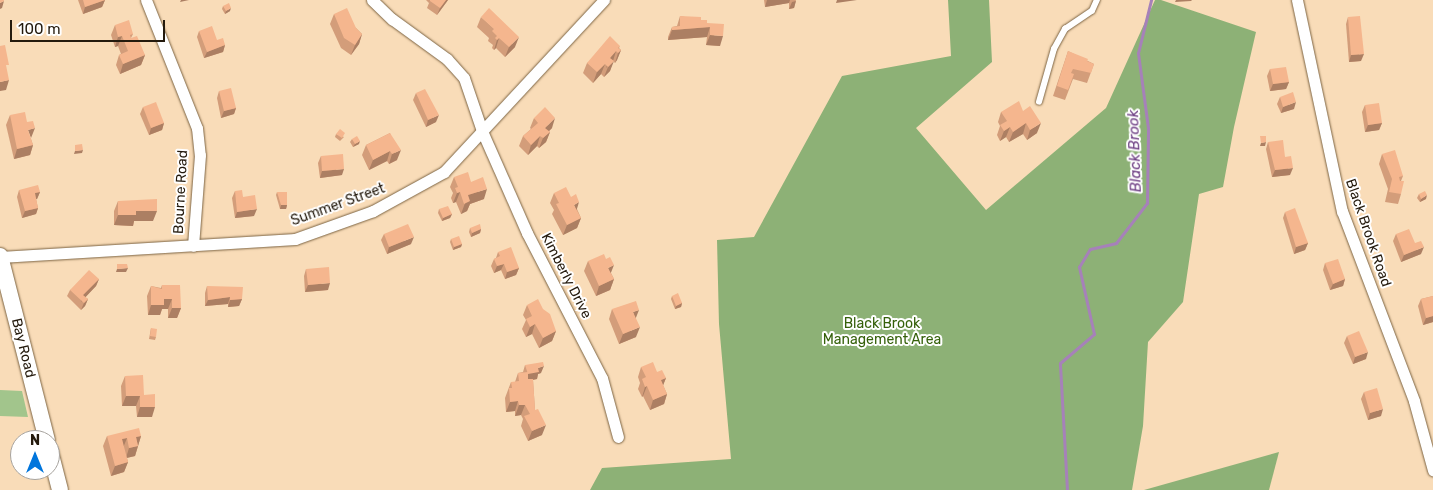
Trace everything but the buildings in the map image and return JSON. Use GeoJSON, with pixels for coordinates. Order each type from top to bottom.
{"type":"FeatureCollection","features":[{"type":"Feature","properties":{"kind":"main road","name":"Bay Road"},"geometry":{"type":"LineString","coordinates":[[0,257],[44,430]]}},
{"type":"Feature","properties":{"kind":"street","name":"Bourne Road"},"geometry":{"type":"LineString","coordinates":[[146,0],[197,128],[200,155],[193,246]]}},
{"type":"Feature","properties":{"kind":"street","name":"Kimberly Drive"},"geometry":{"type":"LineString","coordinates":[[372,0],[381,10],[438,51],[457,68],[464,78],[482,132],[527,233],[602,378],[618,437]]}},
{"type":"Feature","properties":{"kind":"street","name":"Summer Street"},"geometry":{"type":"LineString","coordinates":[[0,257],[295,239],[373,211],[444,172],[604,0]]}},
{"type":"Feature","properties":{"kind":"street","name":"Black Brook Road"},"geometry":{"type":"LineString","coordinates":[[1297,0],[1333,176],[1342,211],[1414,401],[1433,470]]}},
{"type":"Feature","properties":{"kind":"lane"},"geometry":{"type":"LineString","coordinates":[[1039,102],[1054,49],[1065,29],[1092,11],[1096,0]]}},
{"type":"Feature","properties":{"kind":"green space","name":"Black Brook Management Area"},"geometry":{"type":"Polygon","coordinates":[[[948,0],[989,0],[992,62],[916,128],[986,210],[1106,108],[1155,0],[1161,0],[1256,32],[1234,127],[1223,187],[1199,194],[1183,302],[1148,342],[1143,426],[1132,490],[590,490],[602,468],[731,459],[719,324],[717,240],[754,237],[842,76],[951,56],[948,0]]]}},
{"type":"Feature","properties":{"kind":"green space"},"geometry":{"type":"Polygon","coordinates":[[[0,390],[22,391],[28,417],[0,416],[0,390]]]}},
{"type":"Feature","properties":{"kind":"green space"},"geometry":{"type":"Polygon","coordinates":[[[1279,452],[1269,490],[1144,490],[1279,452]]]}},
{"type":"Feature","properties":{"kind":"waterway","name":"Black Brook"},"geometry":{"type":"LineString","coordinates":[[1067,490],[1060,363],[1094,334],[1079,267],[1090,249],[1116,243],[1147,203],[1148,128],[1138,53],[1151,0]]}}]}
